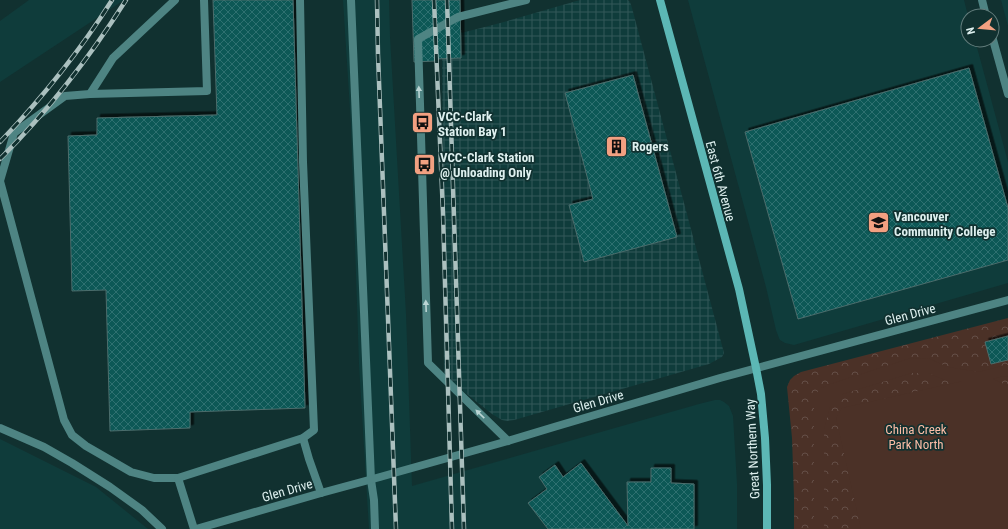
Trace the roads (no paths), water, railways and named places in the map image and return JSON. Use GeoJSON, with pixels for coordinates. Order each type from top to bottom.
{"type":"FeatureCollection","features":[{"type":"Feature","properties":{"kind":"main road","name":"East 6th Avenue"},"geometry":{"type":"LineString","coordinates":[[660,0],[739,289],[756,368]]}},
{"type":"Feature","properties":{"kind":"main road","name":"Great Northern Way"},"geometry":{"type":"LineString","coordinates":[[756,368],[761,394],[765,438],[767,529]]}},
{"type":"Feature","properties":{"kind":"street"},"geometry":{"type":"LineString","coordinates":[[90,94],[113,58],[175,0]]}},
{"type":"Feature","properties":{"kind":"street"},"geometry":{"type":"LineString","coordinates":[[204,0],[207,91],[65,96],[14,132],[0,181],[64,420],[72,435],[86,446],[131,472],[154,478],[178,478],[303,438],[314,430],[303,162],[300,0]]}},
{"type":"Feature","properties":{"kind":"street"},"geometry":{"type":"LineString","coordinates":[[351,0],[371,480],[374,500],[375,529]]}},
{"type":"Feature","properties":{"kind":"street"},"geometry":{"type":"LineString","coordinates":[[508,441],[428,363],[418,39],[458,17],[512,2],[526,0]]}},
{"type":"Feature","properties":{"kind":"street"},"geometry":{"type":"LineString","coordinates":[[995,48],[1008,94]]}},
{"type":"Feature","properties":{"kind":"street","name":"Glen Drive"},"geometry":{"type":"LineString","coordinates":[[195,529],[508,441],[756,368],[1008,300]]}},
{"type":"Feature","properties":{"kind":"street"},"geometry":{"type":"LineString","coordinates":[[0,428],[32,442],[72,463],[142,510],[162,529]]}},
{"type":"Feature","properties":{"kind":"street"},"geometry":{"type":"LineString","coordinates":[[303,438],[321,493]]}},
{"type":"Feature","properties":{"kind":"street"},"geometry":{"type":"LineString","coordinates":[[178,478],[195,529]]}},
{"type":"Feature","properties":{"kind":"railway"},"geometry":{"type":"LineString","coordinates":[[0,142],[60,74],[87,38],[112,0]]}},
{"type":"Feature","properties":{"kind":"railway"},"geometry":{"type":"LineString","coordinates":[[0,159],[18,141],[68,83],[126,0]]}},
{"type":"Feature","properties":{"kind":"railway"},"geometry":{"type":"LineString","coordinates":[[377,0],[396,529]]}},
{"type":"Feature","properties":{"kind":"railway"},"geometry":{"type":"LineString","coordinates":[[434,0],[443,213],[452,529]]}},
{"type":"Feature","properties":{"kind":"railway"},"geometry":{"type":"LineString","coordinates":[[447,0],[464,529]]}},
{"type":"Feature","properties":{"kind":"place","name":"VCC-Clark Station Bay 1"},"geometry":{"type":"Point","coordinates":[423,123]}},
{"type":"Feature","properties":{"kind":"place","name":"Rogers"},"geometry":{"type":"Point","coordinates":[616,146]}},
{"type":"Feature","properties":{"kind":"place","name":"VCC-Clark Station @ Unloading Only"},"geometry":{"type":"Point","coordinates":[424,164]}},
{"type":"Feature","properties":{"kind":"place","name":"Vancouver Community College"},"geometry":{"type":"Point","coordinates":[878,223]}},
{"type":"Feature","properties":{"kind":"park label","name":"China Creek Park North"},"geometry":{"type":"Point","coordinates":[916,436]}}]}
